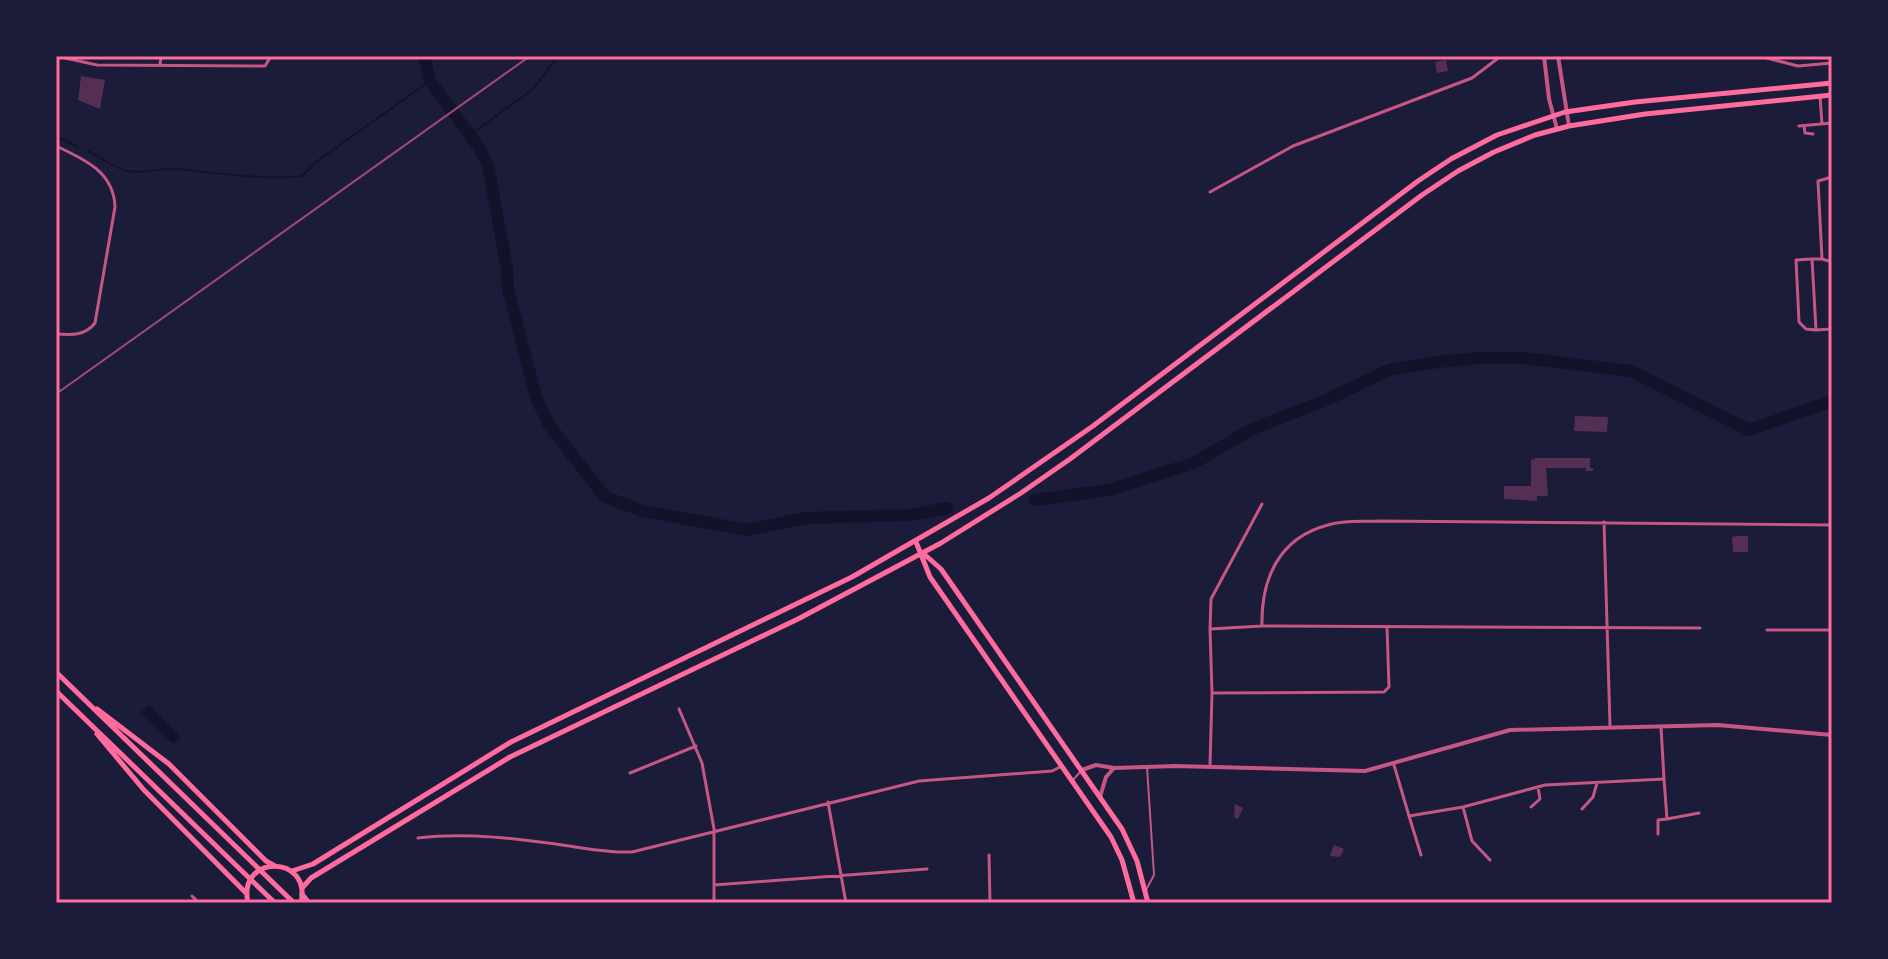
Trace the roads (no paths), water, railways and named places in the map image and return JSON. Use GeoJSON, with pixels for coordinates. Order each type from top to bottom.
{"type":"FeatureCollection","features":[{"type":"Feature","properties":{"kind":"main road"},"geometry":{"type":"LineString","coordinates":[[78,693],[169,764],[266,861],[292,871],[313,864],[511,742],[852,577],[989,498],[1062,448],[1451,159],[1497,135],[1565,112],[1609,105],[1830,83]]}},
{"type":"Feature","properties":{"kind":"main road"},"geometry":{"type":"LineString","coordinates":[[1820,96],[1820,90],[1830,83]]}},
{"type":"Feature","properties":{"kind":"main road"},"geometry":{"type":"LineString","coordinates":[[301,903],[302,891],[311,878],[510,757],[798,619],[923,553],[1021,493],[1422,195],[1467,166],[1513,144],[1569,126],[1614,118],[1832,95]]}},
{"type":"Feature","properties":{"kind":"main road"},"geometry":{"type":"LineString","coordinates":[[1349,233],[1359,233],[1357,244]]}},
{"type":"Feature","properties":{"kind":"main road"},"geometry":{"type":"LineString","coordinates":[[1062,448],[1070,459]]}},
{"type":"Feature","properties":{"kind":"main road"},"geometry":{"type":"LineString","coordinates":[[916,542],[941,569],[1100,797],[1129,844],[1148,903]]}},
{"type":"Feature","properties":{"kind":"main road"},"geometry":{"type":"LineString","coordinates":[[923,553],[930,577],[1111,837],[1122,860],[1134,903]]}},
{"type":"Feature","properties":{"kind":"main road"},"geometry":{"type":"LineString","coordinates":[[992,666],[1002,657]]}},
{"type":"Feature","properties":{"kind":"main road"},"geometry":{"type":"LineString","coordinates":[[56,672],[294,903]]}},
{"type":"Feature","properties":{"kind":"main road"},"geometry":{"type":"LineString","coordinates":[[56,691],[275,903]]}},
{"type":"Feature","properties":{"kind":"main road"},"geometry":{"type":"LineString","coordinates":[[78,712],[144,790],[246,899],[254,874],[275,866]]}},
{"type":"Feature","properties":{"kind":"main road"},"geometry":{"type":"LineString","coordinates":[[292,871],[309,903]]}},
{"type":"Feature","properties":{"kind":"main road"},"geometry":{"type":"LineString","coordinates":[[1133,895],[1145,891]]}},
{"type":"Feature","properties":{"kind":"street"},"geometry":{"type":"LineString","coordinates":[[56,56],[97,65],[265,66],[271,56]]}},
{"type":"Feature","properties":{"kind":"street"},"geometry":{"type":"LineString","coordinates":[[160,65],[161,56]]}},
{"type":"Feature","properties":{"kind":"street"},"geometry":{"type":"LineString","coordinates":[[1210,192],[1293,146],[1472,78],[1501,56]]}},
{"type":"Feature","properties":{"kind":"street"},"geometry":{"type":"LineString","coordinates":[[1544,56],[1557,129]]}},
{"type":"Feature","properties":{"kind":"street"},"geometry":{"type":"LineString","coordinates":[[1759,56],[1798,66],[1832,63]]}},
{"type":"Feature","properties":{"kind":"street"},"geometry":{"type":"LineString","coordinates":[[1545,64],[1551,68],[1558,59]]}},
{"type":"Feature","properties":{"kind":"street"},"geometry":{"type":"LineString","coordinates":[[1558,59],[1569,126]]}},
{"type":"Feature","properties":{"kind":"street"},"geometry":{"type":"LineString","coordinates":[[1820,96],[1822,124]]}},
{"type":"Feature","properties":{"kind":"street"},"geometry":{"type":"LineString","coordinates":[[1813,134],[1805,133],[1801,126],[1832,123]]}},
{"type":"Feature","properties":{"kind":"street"},"geometry":{"type":"LineString","coordinates":[[56,146],[98,170],[113,190],[115,207],[97,318],[85,332],[56,334]]}},
{"type":"Feature","properties":{"kind":"street"},"geometry":{"type":"LineString","coordinates":[[1822,259],[1818,183],[1832,177]]}},
{"type":"Feature","properties":{"kind":"street"},"geometry":{"type":"LineString","coordinates":[[1812,259],[1816,330]]}},
{"type":"Feature","properties":{"kind":"street"},"geometry":{"type":"LineString","coordinates":[[1832,262],[1822,259],[1796,260],[1799,322],[1806,329],[1832,329]]}},
{"type":"Feature","properties":{"kind":"street"},"geometry":{"type":"LineString","coordinates":[[1210,767],[1211,599],[1262,504]]}},
{"type":"Feature","properties":{"kind":"street"},"geometry":{"type":"LineString","coordinates":[[1262,626],[1265,585],[1281,555],[1308,533],[1328,524],[1378,521],[1832,525]]}},
{"type":"Feature","properties":{"kind":"street"},"geometry":{"type":"LineString","coordinates":[[1604,522],[1610,728]]}},
{"type":"Feature","properties":{"kind":"street"},"geometry":{"type":"LineString","coordinates":[[1210,629],[1262,626],[1700,628]]}},
{"type":"Feature","properties":{"kind":"street"},"geometry":{"type":"LineString","coordinates":[[1212,693],[1384,692],[1389,687],[1387,627]]}},
{"type":"Feature","properties":{"kind":"street"},"geometry":{"type":"LineString","coordinates":[[1767,630],[1832,630]]}},
{"type":"Feature","properties":{"kind":"street"},"geometry":{"type":"LineString","coordinates":[[679,709],[702,763],[715,832],[714,903]]}},
{"type":"Feature","properties":{"kind":"street"},"geometry":{"type":"LineString","coordinates":[[1082,770],[1096,765],[1114,768],[1361,771],[1394,765],[1504,731],[1718,725],[1832,735]]}},
{"type":"Feature","properties":{"kind":"street"},"geometry":{"type":"LineString","coordinates":[[1661,726],[1667,819]]}},
{"type":"Feature","properties":{"kind":"street"},"geometry":{"type":"LineString","coordinates":[[630,773],[696,746]]}},
{"type":"Feature","properties":{"kind":"street"},"geometry":{"type":"LineString","coordinates":[[1394,765],[1421,855]]}},
{"type":"Feature","properties":{"kind":"street"},"geometry":{"type":"LineString","coordinates":[[418,838],[467,837],[625,853],[656,848],[919,781],[1052,771],[1062,766]]}},
{"type":"Feature","properties":{"kind":"street"},"geometry":{"type":"LineString","coordinates":[[1100,797],[1106,777],[1114,768]]}},
{"type":"Feature","properties":{"kind":"street"},"geometry":{"type":"LineString","coordinates":[[1409,816],[1463,807],[1538,787],[1664,779]]}},
{"type":"Feature","properties":{"kind":"street"},"geometry":{"type":"LineString","coordinates":[[1582,809],[1593,797],[1597,783]]}},
{"type":"Feature","properties":{"kind":"street"},"geometry":{"type":"LineString","coordinates":[[1531,807],[1540,799],[1538,787]]}},
{"type":"Feature","properties":{"kind":"street"},"geometry":{"type":"LineString","coordinates":[[828,802],[846,903]]}},
{"type":"Feature","properties":{"kind":"street"},"geometry":{"type":"LineString","coordinates":[[1463,807],[1472,841],[1490,860]]}},
{"type":"Feature","properties":{"kind":"street"},"geometry":{"type":"LineString","coordinates":[[1658,834],[1658,820],[1699,813]]}},
{"type":"Feature","properties":{"kind":"street"},"geometry":{"type":"LineString","coordinates":[[989,855],[990,903]]}},
{"type":"Feature","properties":{"kind":"street"},"geometry":{"type":"LineString","coordinates":[[714,885],[927,869]]}},
{"type":"Feature","properties":{"kind":"street"},"geometry":{"type":"LineString","coordinates":[[192,896],[199,903]]}},
{"type":"Feature","properties":{"kind":"lane"},"geometry":{"type":"LineString","coordinates":[[1145,891],[1152,882],[1154,867],[1149,831],[1147,767]]}},
{"type":"Feature","properties":{"kind":"lane"},"geometry":{"type":"LineString","coordinates":[[1072,781],[1082,770]]}},
{"type":"Feature","properties":{"kind":"waterway"},"geometry":{"type":"LineString","coordinates":[[424,56],[430,81],[478,146],[488,165],[508,289],[537,400],[549,425],[605,497],[643,511],[747,530],[806,518],[910,515],[947,508]]}},
{"type":"Feature","properties":{"kind":"waterway"},"geometry":{"type":"LineString","coordinates":[[470,135],[533,89],[558,56]]}},
{"type":"Feature","properties":{"kind":"waterway"},"geometry":{"type":"LineString","coordinates":[[88,151],[127,171],[177,169],[255,177],[302,176],[320,159],[430,81]]}},
{"type":"Feature","properties":{"kind":"waterway"},"geometry":{"type":"LineString","coordinates":[[60,138],[78,147]]}},
{"type":"Feature","properties":{"kind":"waterway"},"geometry":{"type":"LineString","coordinates":[[1035,500],[1109,490],[1194,463],[1252,429],[1324,401],[1389,370],[1437,362],[1523,358],[1631,371],[1749,430],[1832,401]]}},
{"type":"Feature","properties":{"kind":"railway"},"geometry":{"type":"LineString","coordinates":[[56,394],[530,56]]}}]}
